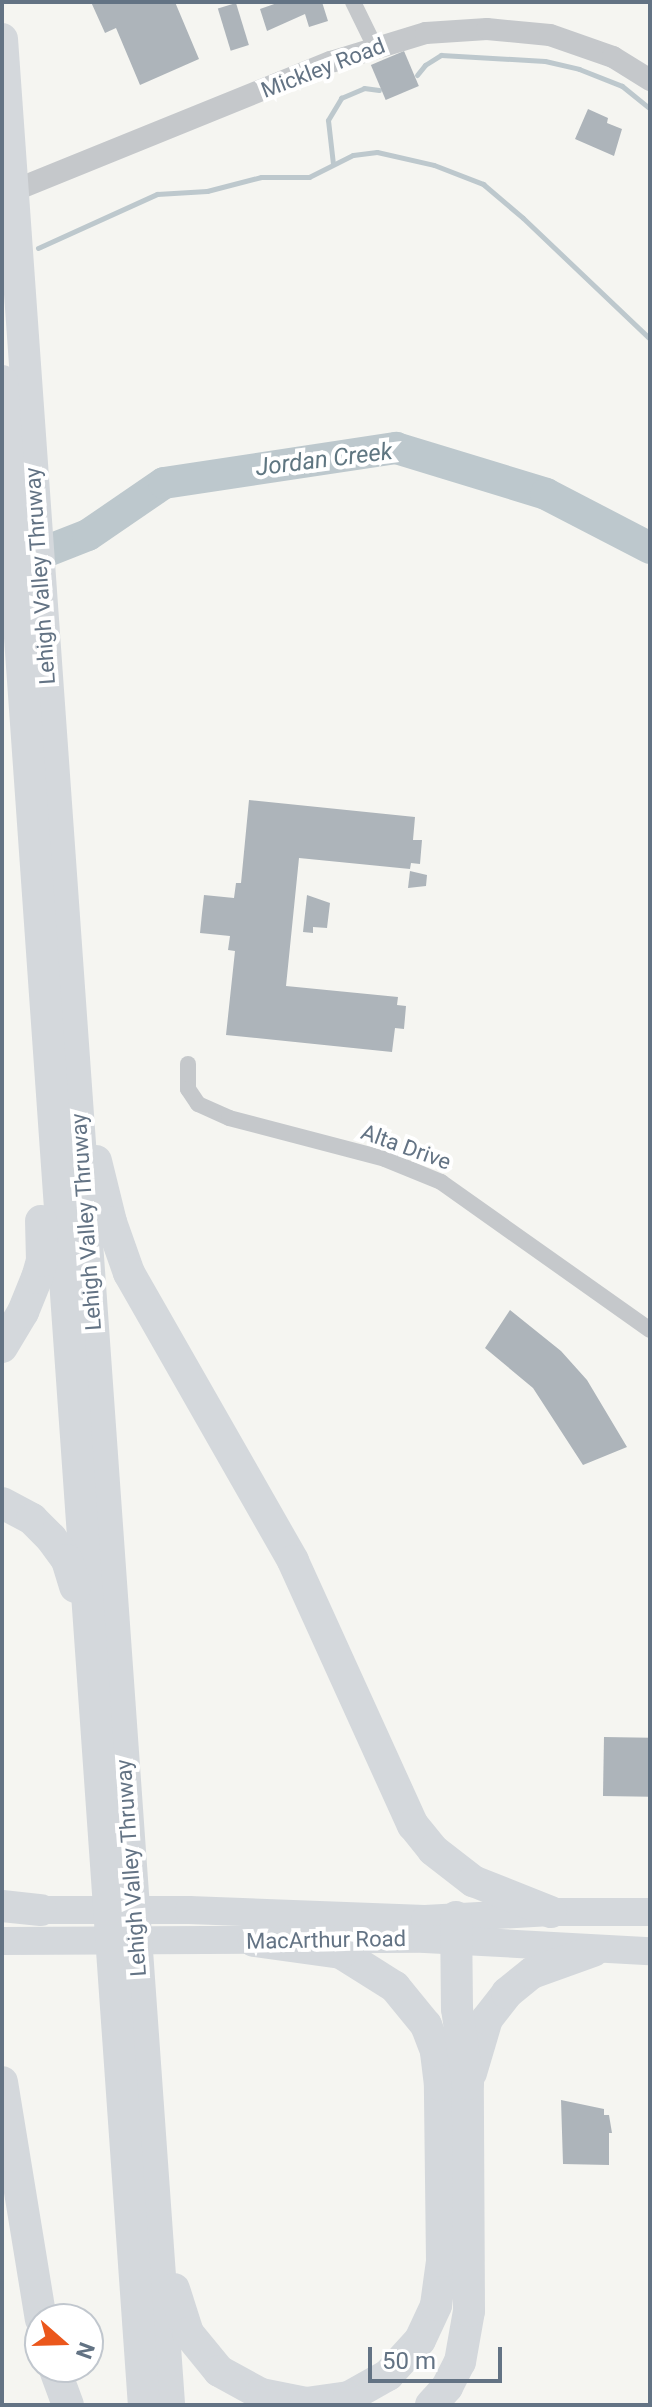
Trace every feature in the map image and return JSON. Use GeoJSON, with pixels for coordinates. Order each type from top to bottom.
{"type":"FeatureCollection","features":[{"type":"Feature","properties":{"kind":"highway","name":"Lehigh Valley Thruway"},"geometry":{"type":"LineString","coordinates":[[2,39],[15,231],[22,489],[36,699],[76,1073],[169,2405]]}},
{"type":"Feature","properties":{"kind":"highway","name":"Lehigh Valley Thruway"},"geometry":{"type":"LineString","coordinates":[[2,381],[22,489]]}},
{"type":"Feature","properties":{"kind":"highway","name":"Lehigh Valley Thruway"},"geometry":{"type":"LineString","coordinates":[[36,699],[38,894],[144,2405]]}},
{"type":"Feature","properties":{"kind":"highway"},"geometry":{"type":"LineString","coordinates":[[2,1347],[27,1303],[42,1261],[38,894]]}},
{"type":"Feature","properties":{"kind":"highway"},"geometry":{"type":"LineString","coordinates":[[76,1073],[111,1222],[129,1273],[293,1561],[406,1812],[428,1844],[459,1871],[495,1892],[551,1912]]}},
{"type":"Feature","properties":{"kind":"highway"},"geometry":{"type":"LineString","coordinates":[[2,1503],[42,1527],[67,1560],[91,1674]]}},
{"type":"Feature","properties":{"kind":"highway"},"geometry":{"type":"LineString","coordinates":[[2,1906],[41,1910]]}},
{"type":"Feature","properties":{"kind":"highway","name":"MacArthur Road"},"geometry":{"type":"LineString","coordinates":[[41,1910],[189,1910],[303,1916],[456,1929],[593,1951],[650,1951]]}},
{"type":"Feature","properties":{"kind":"highway","name":"MacArthur Road"},"geometry":{"type":"LineString","coordinates":[[2,1941],[254,1941],[456,1929],[551,1912],[650,1912]]}},
{"type":"Feature","properties":{"kind":"highway"},"geometry":{"type":"LineString","coordinates":[[431,2405],[454,2376],[467,2331],[468,2084],[457,2009],[456,1929]]}},
{"type":"Feature","properties":{"kind":"highway"},"geometry":{"type":"LineString","coordinates":[[156,2220],[188,2333],[219,2371],[261,2394],[306,2403],[335,2400],[361,2391],[400,2365],[420,2340],[432,2317],[442,2261],[440,2085],[432,2037],[403,1995],[356,1960],[341,1953],[254,1941]]}},
{"type":"Feature","properties":{"kind":"highway"},"geometry":{"type":"LineString","coordinates":[[468,2084],[484,2026],[507,1993],[532,1973],[593,1951]]}},
{"type":"Feature","properties":{"kind":"highway"},"geometry":{"type":"LineString","coordinates":[[2,2082],[38,2303]]}},
{"type":"Feature","properties":{"kind":"highway"},"geometry":{"type":"LineString","coordinates":[[60,2383],[68,2405]]}},
{"type":"Feature","properties":{"kind":"street"},"geometry":{"type":"LineString","coordinates":[[353,2],[375,47]]}},
{"type":"Feature","properties":{"kind":"street","name":"Mickley Road"},"geometry":{"type":"LineString","coordinates":[[2,196],[375,47],[426,33],[514,30],[583,44],[613,57],[650,80]]}},
{"type":"Feature","properties":{"kind":"street","name":"Alta Drive"},"geometry":{"type":"LineString","coordinates":[[188,1064],[188,1089],[198,1104],[229,1118],[385,1159],[441,1182],[471,1200],[650,1330]]}},
{"type":"Feature","properties":{"kind":"building"},"geometry":{"type":"Polygon","coordinates":[[[91,2],[175,2],[199,59],[140,85],[116,28],[105,33],[91,2]]]}},
{"type":"Feature","properties":{"kind":"building"},"geometry":{"type":"Polygon","coordinates":[[[280,2],[322,2],[328,21],[309,27],[305,14],[267,31],[260,9],[280,2]]]}},
{"type":"Feature","properties":{"kind":"building"},"geometry":{"type":"Polygon","coordinates":[[[236,3],[249,45],[231,51],[218,9],[236,3]]]}},
{"type":"Feature","properties":{"kind":"building"},"geometry":{"type":"Polygon","coordinates":[[[404,51],[419,86],[386,100],[371,65],[404,51]]]}},
{"type":"Feature","properties":{"kind":"building"},"geometry":{"type":"Polygon","coordinates":[[[588,109],[608,118],[607,123],[622,129],[614,156],[575,139],[588,109]]]}},
{"type":"Feature","properties":{"kind":"building"},"geometry":{"type":"Polygon","coordinates":[[[249,800],[415,817],[413,840],[422,840],[420,864],[411,863],[410,869],[299,858],[286,986],[398,997],[397,1005],[406,1006],[404,1029],[395,1028],[392,1052],[226,1035],[235,951],[228,950],[230,936],[200,933],[204,895],[234,898],[236,883],[241,883],[249,800]]]}},
{"type":"Feature","properties":{"kind":"building"},"geometry":{"type":"Polygon","coordinates":[[[410,871],[427,875],[426,886],[408,888],[410,871]]]}},
{"type":"Feature","properties":{"kind":"building"},"geometry":{"type":"Polygon","coordinates":[[[307,895],[330,903],[327,928],[313,927],[313,933],[303,932],[307,895]]]}},
{"type":"Feature","properties":{"kind":"building"},"geometry":{"type":"Polygon","coordinates":[[[510,1310],[561,1351],[587,1380],[627,1447],[583,1465],[533,1388],[485,1348],[510,1310]]]}},
{"type":"Feature","properties":{"kind":"building"},"geometry":{"type":"Polygon","coordinates":[[[604,1737],[650,1738],[649,1797],[603,1796],[604,1737]]]}},
{"type":"Feature","properties":{"kind":"building"},"geometry":{"type":"Polygon","coordinates":[[[561,2100],[604,2109],[604,2115],[609,2115],[612,2133],[609,2133],[609,2165],[563,2164],[561,2100]]]}},
{"type":"Feature","properties":{"kind":"waterway"},"geometry":{"type":"LineString","coordinates":[[417,75],[425,65],[441,55],[545,61],[579,69],[622,86],[650,109]]}},
{"type":"Feature","properties":{"kind":"waterway"},"geometry":{"type":"LineString","coordinates":[[333,164],[328,120],[341,98],[364,88],[379,90]]}},
{"type":"Feature","properties":{"kind":"waterway"},"geometry":{"type":"LineString","coordinates":[[38,248],[157,194],[207,191],[261,177],[309,177],[353,155],[377,152],[434,165],[483,184],[650,339]]}},
{"type":"Feature","properties":{"kind":"waterway","name":"Jordan Creek"},"geometry":{"type":"LineString","coordinates":[[14,564],[88,535],[164,483],[396,448],[546,494],[650,548]]}}]}
